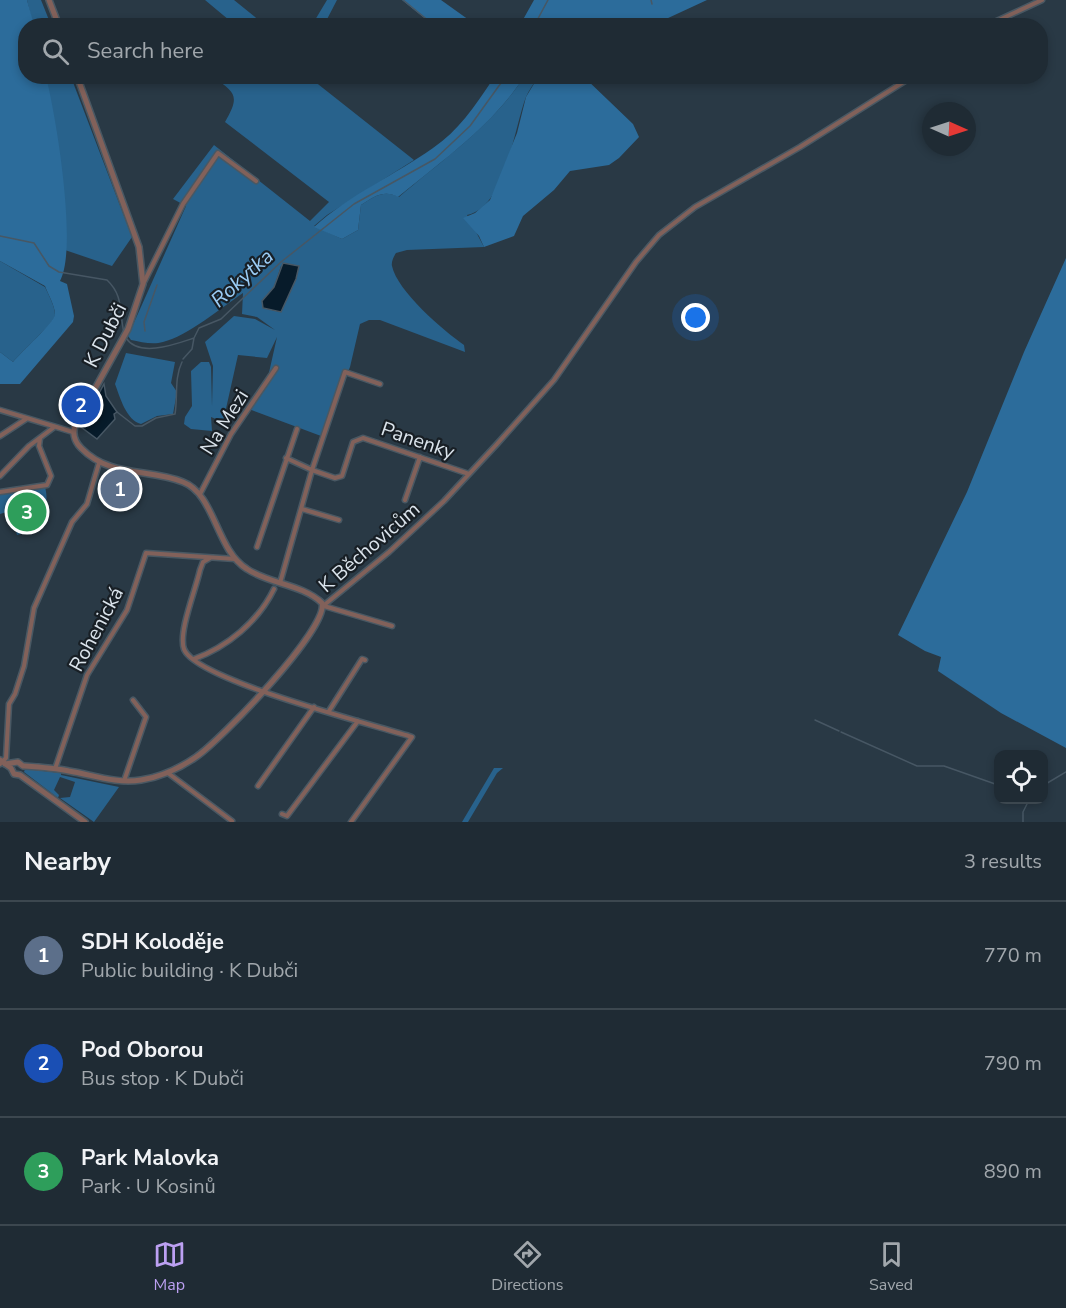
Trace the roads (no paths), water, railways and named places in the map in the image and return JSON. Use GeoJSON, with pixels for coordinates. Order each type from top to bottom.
{"type":"FeatureCollection","features":[{"type":"Feature","properties":{"kind":"street"},"geometry":{"type":"LineString","coordinates":[[49,0],[56,18]]}},
{"type":"Feature","properties":{"kind":"street"},"geometry":{"type":"LineString","coordinates":[[1003,18],[1042,0]]}},
{"type":"Feature","properties":{"kind":"street","name":"K Dubči"},"geometry":{"type":"LineString","coordinates":[[73,432],[81,411],[128,329],[143,284],[139,247],[80,84]]}},
{"type":"Feature","properties":{"kind":"street","name":"K Běchovicům"},"geometry":{"type":"LineString","coordinates":[[23,766],[124,781],[142,780],[167,773],[198,756],[221,737],[264,694],[316,624],[323,606],[389,552],[469,474],[554,380],[636,262],[659,235],[695,207],[900,84]]}},
{"type":"Feature","properties":{"kind":"street"},"geometry":{"type":"LineString","coordinates":[[143,284],[183,204],[218,153],[256,181]]}},
{"type":"Feature","properties":{"kind":"street","name":"Na Mezi"},"geometry":{"type":"LineString","coordinates":[[200,494],[231,434],[276,368]]}},
{"type":"Feature","properties":{"kind":"street"},"geometry":{"type":"LineString","coordinates":[[280,583],[312,470],[345,372],[380,384]]}},
{"type":"Feature","properties":{"kind":"street"},"geometry":{"type":"LineString","coordinates":[[0,410],[53,428],[73,432],[78,445],[99,463],[125,472],[184,482],[200,494],[235,559],[255,574],[313,597],[323,606],[392,626]]}},
{"type":"Feature","properties":{"kind":"street"},"geometry":{"type":"LineString","coordinates":[[0,436],[27,418]]}},
{"type":"Feature","properties":{"kind":"street"},"geometry":{"type":"LineString","coordinates":[[0,476],[14,459],[53,428]]}},
{"type":"Feature","properties":{"kind":"street"},"geometry":{"type":"LineString","coordinates":[[257,547],[297,429]]}},
{"type":"Feature","properties":{"kind":"street"},"geometry":{"type":"LineString","coordinates":[[0,492],[47,485],[51,476],[39,446],[40,438]]}},
{"type":"Feature","properties":{"kind":"street","name":"Panenky"},"geometry":{"type":"LineString","coordinates":[[312,470],[335,478],[342,476],[356,438],[363,438],[469,474]]}},
{"type":"Feature","properties":{"kind":"street"},"geometry":{"type":"LineString","coordinates":[[405,500],[420,457]]}},
{"type":"Feature","properties":{"kind":"street"},"geometry":{"type":"LineString","coordinates":[[286,458],[312,470]]}},
{"type":"Feature","properties":{"kind":"street"},"geometry":{"type":"LineString","coordinates":[[12,766],[2,762],[7,752],[9,704],[15,694],[24,666],[34,608],[72,522],[87,504],[99,463]]}},
{"type":"Feature","properties":{"kind":"street"},"geometry":{"type":"LineString","coordinates":[[302,509],[339,520]]}},
{"type":"Feature","properties":{"kind":"street","name":"Rohenická"},"geometry":{"type":"LineString","coordinates":[[55,769],[87,675],[127,610],[146,553],[235,559]]}},
{"type":"Feature","properties":{"kind":"street"},"geometry":{"type":"LineString","coordinates":[[210,558],[203,562],[200,570],[182,637],[184,652],[193,660],[203,667],[264,694],[279,696],[412,736],[351,822]]}},
{"type":"Feature","properties":{"kind":"street"},"geometry":{"type":"LineString","coordinates":[[193,660],[204,656],[243,631],[268,602],[274,590]]}},
{"type":"Feature","properties":{"kind":"street"},"geometry":{"type":"LineString","coordinates":[[329,711],[362,659],[365,660]]}},
{"type":"Feature","properties":{"kind":"street"},"geometry":{"type":"LineString","coordinates":[[124,781],[146,717],[133,700]]}},
{"type":"Feature","properties":{"kind":"street"},"geometry":{"type":"LineString","coordinates":[[258,786],[314,706]]}},
{"type":"Feature","properties":{"kind":"street"},"geometry":{"type":"LineString","coordinates":[[282,814],[287,816],[358,720]]}},
{"type":"Feature","properties":{"kind":"street"},"geometry":{"type":"LineString","coordinates":[[12,766],[18,762],[23,766],[20,775]]}},
{"type":"Feature","properties":{"kind":"street"},"geometry":{"type":"LineString","coordinates":[[12,766],[14,774],[20,775],[85,822]]}},
{"type":"Feature","properties":{"kind":"street"},"geometry":{"type":"LineString","coordinates":[[167,773],[232,820]]}},
{"type":"Feature","properties":{"kind":"waterway"},"geometry":{"type":"LineString","coordinates":[[403,0],[425,18]]}},
{"type":"Feature","properties":{"kind":"waterway","name":"Rokytka"},"geometry":{"type":"LineString","coordinates":[[538,18],[548,0]]}},
{"type":"Feature","properties":{"kind":"waterway"},"geometry":{"type":"LineString","coordinates":[[651,0],[652,4]]}},
{"type":"Feature","properties":{"kind":"waterway","name":"Rokytka"},"geometry":{"type":"LineString","coordinates":[[126,338],[132,344],[148,348],[168,346],[194,338],[199,328],[221,319],[281,262],[354,204],[435,159],[470,126],[500,84]]}},
{"type":"Feature","properties":{"kind":"waterway","name":"Rokytka"},"geometry":{"type":"LineString","coordinates":[[0,236],[34,243],[49,266],[59,272],[107,280],[119,298],[124,333]]}},
{"type":"Feature","properties":{"kind":"waterway"},"geometry":{"type":"LineString","coordinates":[[145,331],[144,322],[157,285]]}},
{"type":"Feature","properties":{"kind":"waterway"},"geometry":{"type":"LineString","coordinates":[[183,359],[192,349],[194,338]]}},
{"type":"Feature","properties":{"kind":"waterway"},"geometry":{"type":"LineString","coordinates":[[117,412],[135,426],[142,426],[156,418],[175,414],[177,381],[182,362]]}},
{"type":"Feature","properties":{"kind":"waterway"},"geometry":{"type":"LineString","coordinates":[[815,720],[839,731]]}},
{"type":"Feature","properties":{"kind":"waterway"},"geometry":{"type":"LineString","coordinates":[[841,732],[917,766],[944,766],[994,784]]}},
{"type":"Feature","properties":{"kind":"waterway"},"geometry":{"type":"LineString","coordinates":[[1048,783],[1066,772]]}},
{"type":"Feature","properties":{"kind":"waterway"},"geometry":{"type":"LineString","coordinates":[[1023,822],[1023,812],[1027,804]]}},
{"type":"Feature","properties":{"kind":"place","name":"Pod Oborou"},"geometry":{"type":"Point","coordinates":[81,405]}},
{"type":"Feature","properties":{"kind":"place","name":"SDH Koloděje"},"geometry":{"type":"Point","coordinates":[120,489]}},
{"type":"Feature","properties":{"kind":"place","name":"Park Malovka"},"geometry":{"type":"Point","coordinates":[27,512]}}]}
